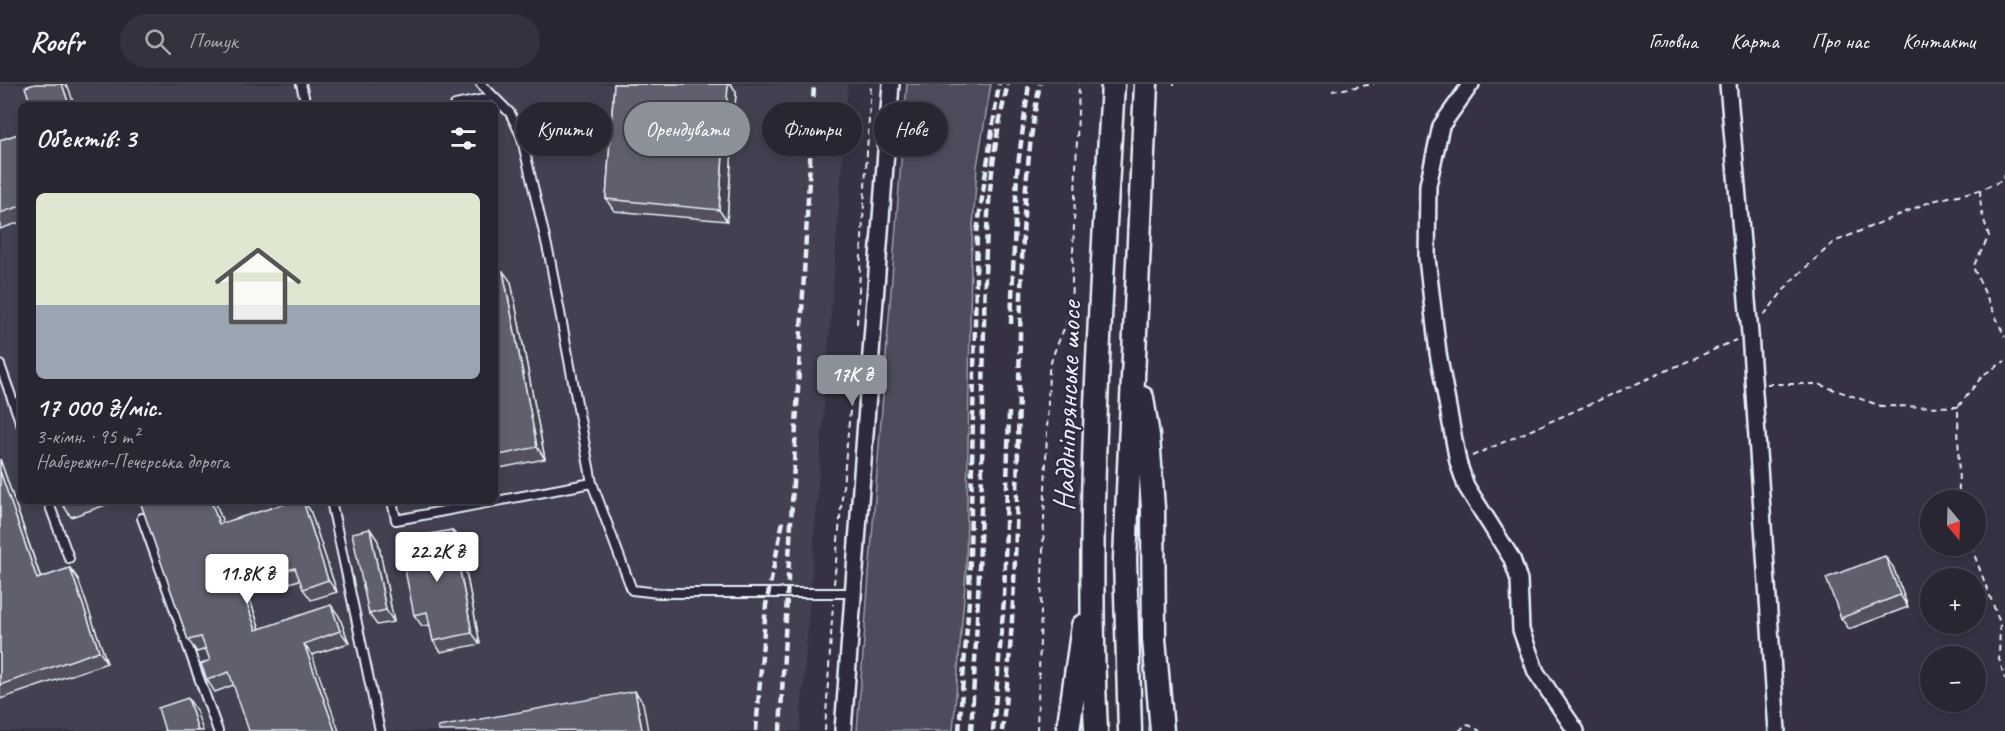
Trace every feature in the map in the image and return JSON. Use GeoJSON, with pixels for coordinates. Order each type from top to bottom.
{"type":"FeatureCollection","features":[{"type":"Feature","properties":{"kind":"main road","name":"Наддніпрянське шосе"},"geometry":{"type":"LineString","coordinates":[[1096,731],[1092,559],[1099,341],[1113,84]]}},
{"type":"Feature","properties":{"kind":"main road"},"geometry":{"type":"LineString","coordinates":[[1130,731],[1125,559],[1146,84]]}},
{"type":"Feature","properties":{"kind":"main road"},"geometry":{"type":"LineString","coordinates":[[1134,348],[1148,436],[1155,562],[1155,639],[1162,731]]}},
{"type":"Feature","properties":{"kind":"main road"},"geometry":{"type":"LineString","coordinates":[[1068,731],[1092,559]]}},
{"type":"Feature","properties":{"kind":"street"},"geometry":{"type":"LineString","coordinates":[[843,731],[891,84]]}},
{"type":"Feature","properties":{"kind":"street"},"geometry":{"type":"LineString","coordinates":[[1471,84],[1441,126],[1428,185],[1427,258],[1438,353],[1458,462],[1466,486],[1512,559],[1518,580],[1521,630],[1536,672],[1576,731]]}},
{"type":"Feature","properties":{"kind":"street"},"geometry":{"type":"LineString","coordinates":[[1728,84],[1750,333],[1777,731]]}},
{"type":"Feature","properties":{"kind":"lane"},"geometry":{"type":"LineString","coordinates":[[301,84],[305,102]]}},
{"type":"Feature","properties":{"kind":"lane"},"geometry":{"type":"LineString","coordinates":[[481,84],[510,113],[517,128],[532,179],[550,259],[592,483],[632,590],[853,593]]}},
{"type":"Feature","properties":{"kind":"lane"},"geometry":{"type":"LineString","coordinates":[[469,102],[493,97]]}},
{"type":"Feature","properties":{"kind":"lane"},"geometry":{"type":"LineString","coordinates":[[0,365],[18,416]]}},
{"type":"Feature","properties":{"kind":"lane"},"geometry":{"type":"LineString","coordinates":[[498,501],[592,483]]}},
{"type":"Feature","properties":{"kind":"lane"},"geometry":{"type":"LineString","coordinates":[[49,504],[69,558]]}},
{"type":"Feature","properties":{"kind":"lane"},"geometry":{"type":"LineString","coordinates":[[332,504],[380,731]]}},
{"type":"Feature","properties":{"kind":"lane"},"geometry":{"type":"LineString","coordinates":[[393,504],[396,520],[481,504]]}},
{"type":"Feature","properties":{"kind":"lane"},"geometry":{"type":"LineString","coordinates":[[142,518],[218,731]]}},
{"type":"Feature","properties":{"kind":"path"},"geometry":{"type":"LineString","coordinates":[[857,325],[871,84]]}},
{"type":"Feature","properties":{"kind":"path"},"geometry":{"type":"LineString","coordinates":[[1037,731],[1049,370],[1052,354],[1066,328],[1071,309],[1079,84]]}},
{"type":"Feature","properties":{"kind":"path"},"geometry":{"type":"LineString","coordinates":[[1332,91],[1374,84]]}},
{"type":"Feature","properties":{"kind":"path"},"geometry":{"type":"LineString","coordinates":[[1458,462],[1750,333],[1791,281],[1834,242],[1932,201],[1980,190],[2001,181],[2005,175]]}},
{"type":"Feature","properties":{"kind":"path"},"geometry":{"type":"LineString","coordinates":[[1980,190],[1981,210],[1989,236],[1972,267],[2005,337]]}},
{"type":"Feature","properties":{"kind":"path"},"geometry":{"type":"LineString","coordinates":[[825,731],[833,592],[855,359]]}},
{"type":"Feature","properties":{"kind":"path"},"geometry":{"type":"LineString","coordinates":[[1959,490],[1958,407],[1983,375],[2005,361]]}},
{"type":"Feature","properties":{"kind":"path"},"geometry":{"type":"LineString","coordinates":[[2001,364],[2005,369]]}},
{"type":"Feature","properties":{"kind":"path"},"geometry":{"type":"LineString","coordinates":[[1753,383],[1818,384],[1881,406],[1958,407]]}},
{"type":"Feature","properties":{"kind":"path"},"geometry":{"type":"LineString","coordinates":[[1975,556],[2000,623],[1999,659],[2005,679]]}},
{"type":"Feature","properties":{"kind":"path"},"geometry":{"type":"LineString","coordinates":[[1459,731],[1467,724],[1480,731]]}},
{"type":"Feature","properties":{"kind":"shaded area"},"geometry":{"type":"Polygon","coordinates":[[[0,84],[848,84],[847,102],[762,102],[762,156],[843,156],[800,731],[0,731],[0,84]]]}},
{"type":"Feature","properties":{"kind":"shaded area"},"geometry":{"type":"Polygon","coordinates":[[[907,84],[991,84],[977,166],[971,258],[966,572],[953,731],[857,731],[901,156],[948,156],[948,102],[906,102],[907,84]]]}},
{"type":"Feature","properties":{"kind":"building"},"geometry":{"type":"Polygon","coordinates":[[[35,84],[62,84],[68,102],[30,102],[25,87],[35,84]]]}},
{"type":"Feature","properties":{"kind":"building"},"geometry":{"type":"Polygon","coordinates":[[[614,84],[728,84],[727,102],[624,102],[624,156],[723,156],[719,210],[606,199],[609,156],[612,156],[614,84]]]}},
{"type":"Feature","properties":{"kind":"building"},"geometry":{"type":"Polygon","coordinates":[[[18,134],[18,207],[0,213],[0,140],[18,134]]]}},
{"type":"Feature","properties":{"kind":"building"},"geometry":{"type":"Polygon","coordinates":[[[503,271],[537,447],[498,455],[498,272],[503,271]]]}},
{"type":"Feature","properties":{"kind":"building"},"geometry":{"type":"Polygon","coordinates":[[[0,471],[37,579],[70,568],[99,651],[0,685],[0,471]]]}},
{"type":"Feature","properties":{"kind":"building"},"geometry":{"type":"Polygon","coordinates":[[[141,504],[212,504],[219,524],[284,504],[304,504],[328,580],[303,589],[295,568],[240,583],[256,630],[331,605],[340,631],[304,644],[335,731],[249,731],[229,672],[207,680],[201,664],[210,660],[201,637],[188,640],[141,504]]]}},
{"type":"Feature","properties":{"kind":"building"},"geometry":{"type":"Polygon","coordinates":[[[370,529],[386,610],[369,614],[352,533],[370,529]]]}},
{"type":"Feature","properties":{"kind":"building"},"geometry":{"type":"Polygon","coordinates":[[[452,530],[472,633],[433,641],[427,612],[414,615],[399,540],[452,530]]]}},
{"type":"Feature","properties":{"kind":"building"},"geometry":{"type":"Polygon","coordinates":[[[1885,556],[1900,595],[1841,618],[1826,578],[1885,556]]]}},
{"type":"Feature","properties":{"kind":"building"},"geometry":{"type":"Polygon","coordinates":[[[635,691],[642,730],[439,731],[438,727],[635,691]]]}},
{"type":"Feature","properties":{"kind":"building"},"geometry":{"type":"Polygon","coordinates":[[[188,698],[198,731],[165,731],[158,708],[188,698]]]}},
{"type":"Feature","properties":{"kind":"railway"},"geometry":{"type":"LineString","coordinates":[[780,731],[814,84]]}},
{"type":"Feature","properties":{"kind":"railway"},"geometry":{"type":"LineString","coordinates":[[959,731],[969,601],[977,232],[999,84]]}},
{"type":"Feature","properties":{"kind":"railway"},"geometry":{"type":"LineString","coordinates":[[971,731],[981,521],[984,317],[989,199],[993,160],[1008,84]]}},
{"type":"Feature","properties":{"kind":"railway"},"geometry":{"type":"LineString","coordinates":[[1011,324],[1017,172],[1029,84]]}},
{"type":"Feature","properties":{"kind":"railway"},"geometry":{"type":"LineString","coordinates":[[1002,731],[1014,584],[1024,210],[1030,146],[1040,84]]}},
{"type":"Feature","properties":{"kind":"railway"},"geometry":{"type":"LineString","coordinates":[[993,731],[1004,600],[1009,411]]}},
{"type":"Feature","properties":{"kind":"railway"},"geometry":{"type":"LineString","coordinates":[[756,731],[766,605],[783,521]]}}]}
